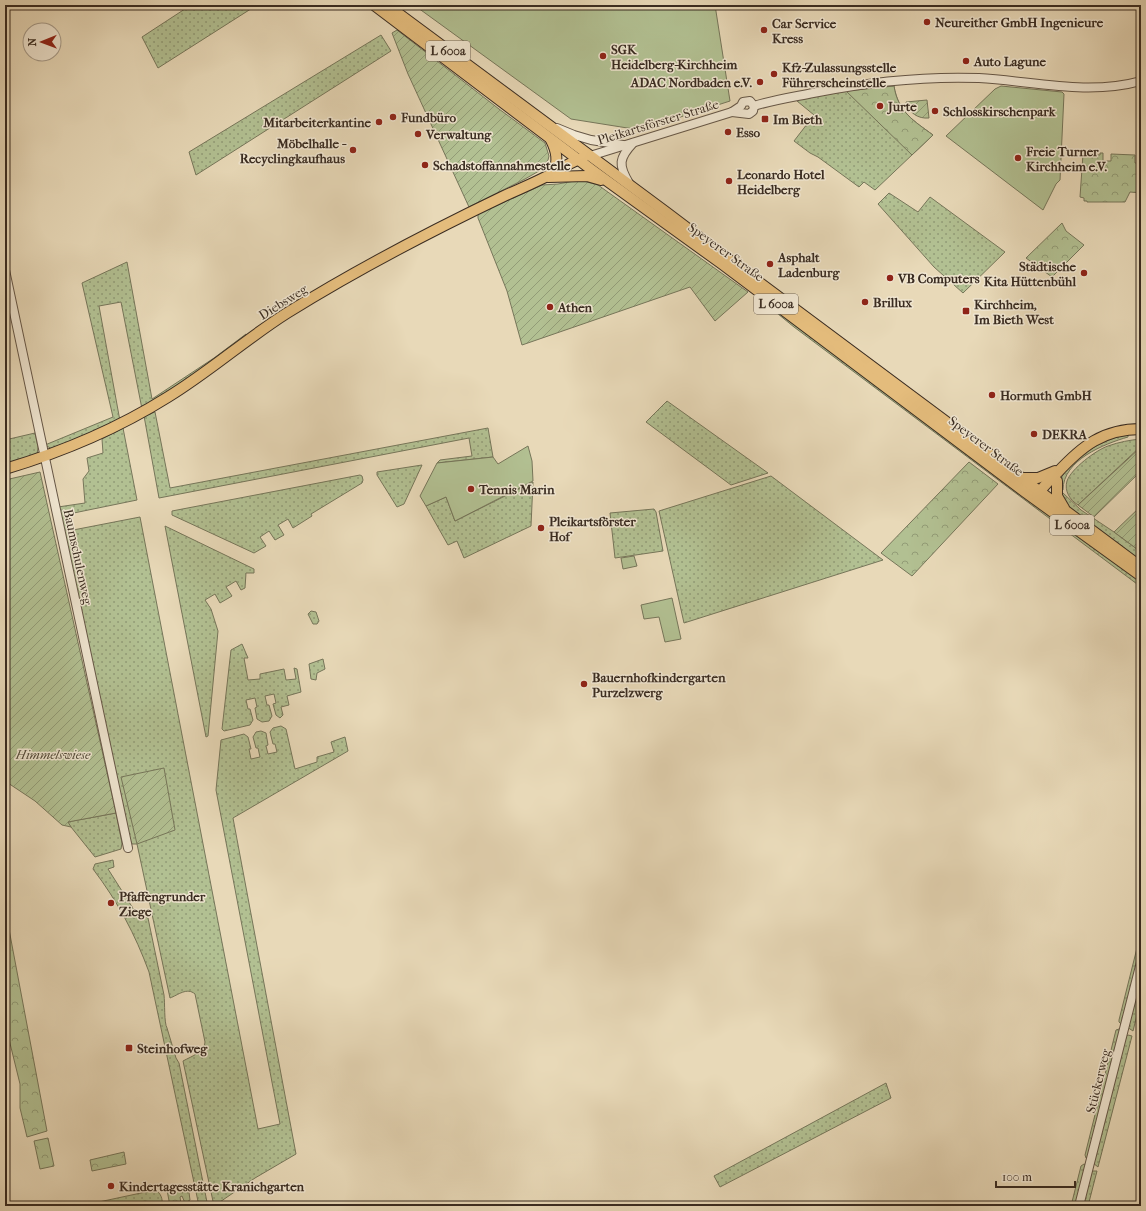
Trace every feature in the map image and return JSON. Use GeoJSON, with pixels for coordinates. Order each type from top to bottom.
{"type":"FeatureCollection","features":[{"type":"Feature","properties":{"kind":"main road","name":"Speyerer Straße"},"geometry":{"type":"LineString","coordinates":[[374,5],[608,182],[1040,495],[1141,576]]}},
{"type":"Feature","properties":{"kind":"main road","name":"Speyerer Straße"},"geometry":{"type":"LineString","coordinates":[[387,5],[1021,477],[1040,495],[1066,511],[1141,567]]}},
{"type":"Feature","properties":{"kind":"main road"},"geometry":{"type":"LineString","coordinates":[[549,138],[556,150],[557,157],[550,174],[587,176],[608,182]]}},
{"type":"Feature","properties":{"kind":"main road","name":"Diebsweg"},"geometry":{"type":"LineString","coordinates":[[5,469],[45,457],[83,442],[120,424],[168,397],[196,379],[249,339],[286,314],[339,282],[476,210],[578,159],[590,156]]}},
{"type":"Feature","properties":{"kind":"main road"},"geometry":{"type":"LineString","coordinates":[[1040,495],[1063,466],[1084,447],[1107,434],[1118,430],[1141,429]]}},
{"type":"Feature","properties":{"kind":"main road"},"geometry":{"type":"LineString","coordinates":[[1021,477],[1036,479],[1063,466]]}},
{"type":"Feature","properties":{"kind":"main road"},"geometry":{"type":"LineString","coordinates":[[1063,466],[1057,481],[1057,496],[1066,511]]}},
{"type":"Feature","properties":{"kind":"main road"},"geometry":{"type":"LineString","coordinates":[[1040,495],[1057,481]]}},
{"type":"Feature","properties":{"kind":"street","name":"Pleikartsförster Straße"},"geometry":{"type":"LineString","coordinates":[[590,156],[742,109],[743,102],[752,102],[754,106],[826,90],[920,78],[944,77],[981,78],[1052,86],[1108,88],[1141,81]]}},
{"type":"Feature","properties":{"kind":"street"},"geometry":{"type":"LineString","coordinates":[[549,125],[587,139],[629,144],[623,156],[621,165],[624,175],[632,187]]}},
{"type":"Feature","properties":{"kind":"street","name":"Baumschulenweg"},"geometry":{"type":"LineString","coordinates":[[5,270],[128,848]]}},
{"type":"Feature","properties":{"kind":"street","name":"Stückerweg"},"geometry":{"type":"LineString","coordinates":[[1079,1206],[1141,962]]}},
{"type":"Feature","properties":{"kind":"green space"},"geometry":{"type":"Polygon","coordinates":[[[191,5],[257,5],[158,68],[142,37],[191,5]]]}},
{"type":"Feature","properties":{"kind":"green space","name":"SGK Heidelberg-Kirchheim"},"geometry":{"type":"Polygon","coordinates":[[[414,5],[715,5],[730,101],[640,130],[571,119],[414,5]]]}},
{"type":"Feature","properties":{"kind":"green space"},"geometry":{"type":"Polygon","coordinates":[[[397,30],[545,143],[549,156],[548,160],[539,171],[469,207],[408,74],[392,33],[397,30]]]}},
{"type":"Feature","properties":{"kind":"green space"},"geometry":{"type":"Polygon","coordinates":[[[381,35],[391,51],[196,175],[189,152],[381,35]]]}},
{"type":"Feature","properties":{"kind":"green space"},"geometry":{"type":"Polygon","coordinates":[[[894,86],[899,103],[903,109],[913,120],[933,135],[875,190],[864,182],[859,187],[794,141],[814,115],[797,101],[798,100],[846,91],[894,86]]]}},
{"type":"Feature","properties":{"kind":"green space"},"geometry":{"type":"Polygon","coordinates":[[[894,86],[899,103],[903,109],[913,120],[933,135],[912,155],[846,91],[894,86]]]}},
{"type":"Feature","properties":{"kind":"green space","name":"Freie Turner Kirchheim e.V."},"geometry":{"type":"Polygon","coordinates":[[[1001,86],[1062,92],[1064,94],[1060,180],[1056,184],[1043,210],[946,136],[995,89],[1001,86]]]}},
{"type":"Feature","properties":{"kind":"green space"},"geometry":{"type":"Polygon","coordinates":[[[927,100],[929,118],[914,114],[907,106],[906,102],[927,100]]]}},
{"type":"Feature","properties":{"kind":"green space"},"geometry":{"type":"Polygon","coordinates":[[[1100,153],[1103,153],[1103,161],[1111,161],[1111,154],[1135,155],[1135,163],[1141,163],[1141,193],[1130,192],[1125,202],[1084,201],[1084,198],[1080,197],[1083,154],[1100,155],[1100,153]]]}},
{"type":"Feature","properties":{"kind":"green space"},"geometry":{"type":"Polygon","coordinates":[[[580,180],[598,185],[748,292],[715,321],[690,287],[522,345],[507,291],[478,218],[478,214],[542,185],[580,180]]]}},
{"type":"Feature","properties":{"kind":"green space"},"geometry":{"type":"Polygon","coordinates":[[[889,193],[918,212],[930,197],[1005,252],[963,293],[934,267],[878,204],[889,193]]]}},
{"type":"Feature","properties":{"kind":"green space"},"geometry":{"type":"Polygon","coordinates":[[[1062,223],[1066,231],[1084,245],[1052,277],[1026,258],[1062,223]]]}},
{"type":"Feature","properties":{"kind":"green space"},"geometry":{"type":"Polygon","coordinates":[[[127,262],[152,399],[214,358],[246,334],[217,359],[142,409],[121,302],[99,306],[120,421],[52,449],[45,445],[113,417],[82,283],[127,262]]]}},
{"type":"Feature","properties":{"kind":"green space"},"geometry":{"type":"Polygon","coordinates":[[[771,304],[1141,579],[1141,587],[794,327],[767,305],[771,304]]]}},
{"type":"Feature","properties":{"kind":"green space"},"geometry":{"type":"Polygon","coordinates":[[[667,401],[768,473],[731,485],[646,422],[667,401]]]}},
{"type":"Feature","properties":{"kind":"green space"},"geometry":{"type":"Polygon","coordinates":[[[155,412],[170,488],[488,428],[493,457],[437,463],[440,460],[472,456],[469,438],[159,498],[144,416],[155,412]]]}},
{"type":"Feature","properties":{"kind":"green space"},"geometry":{"type":"Polygon","coordinates":[[[123,428],[137,500],[64,515],[68,531],[140,517],[258,1129],[280,1124],[216,790],[221,740],[244,734],[248,737],[251,749],[249,749],[251,759],[260,757],[253,737],[256,732],[261,731],[266,733],[268,745],[266,746],[268,754],[277,752],[270,732],[273,728],[281,726],[286,729],[295,769],[317,762],[317,757],[334,752],[331,742],[345,737],[348,751],[233,818],[296,1154],[255,1178],[214,1206],[183,1061],[200,1051],[205,1042],[195,994],[186,991],[170,998],[137,844],[132,844],[129,837],[58,507],[85,503],[83,479],[89,471],[87,458],[103,453],[102,439],[123,428]]]}},
{"type":"Feature","properties":{"kind":"green space"},"geometry":{"type":"Polygon","coordinates":[[[35,433],[38,447],[37,455],[5,466],[5,440],[35,433]]]}},
{"type":"Feature","properties":{"kind":"green space"},"geometry":{"type":"Polygon","coordinates":[[[1128,434],[1128,437],[1097,449],[1077,462],[1065,479],[1063,490],[1058,490],[1065,472],[1079,457],[1109,440],[1128,434]]]}},
{"type":"Feature","properties":{"kind":"green space"},"geometry":{"type":"Polygon","coordinates":[[[1141,439],[1141,446],[1078,505],[1072,501],[1068,495],[1066,485],[1069,476],[1073,471],[1103,448],[1124,441],[1141,439]]]}},
{"type":"Feature","properties":{"kind":"green space","name":"Tennis Marin"},"geometry":{"type":"Polygon","coordinates":[[[528,446],[532,461],[533,481],[455,521],[446,497],[426,506],[420,496],[437,463],[493,457],[498,464],[528,446]]]}},
{"type":"Feature","properties":{"kind":"green space"},"geometry":{"type":"Polygon","coordinates":[[[1141,447],[1141,471],[1094,517],[1078,505],[1141,447]]]}},
{"type":"Feature","properties":{"kind":"green space"},"geometry":{"type":"Polygon","coordinates":[[[969,462],[998,484],[912,576],[881,553],[969,462]]]}},
{"type":"Feature","properties":{"kind":"green space"},"geometry":{"type":"Polygon","coordinates":[[[422,465],[404,504],[397,507],[377,475],[377,472],[422,465]]]}},
{"type":"Feature","properties":{"kind":"green space","name":"Himmelswiese"},"geometry":{"type":"Polygon","coordinates":[[[40,472],[116,813],[68,822],[71,827],[62,825],[35,801],[5,781],[5,480],[40,472]]]}},
{"type":"Feature","properties":{"kind":"green space"},"geometry":{"type":"Polygon","coordinates":[[[360,475],[362,476],[363,480],[362,483],[311,514],[312,516],[293,528],[288,519],[278,525],[284,535],[275,540],[269,531],[260,537],[266,546],[254,553],[172,515],[172,511],[360,475]]]}},
{"type":"Feature","properties":{"kind":"green space"},"geometry":{"type":"Polygon","coordinates":[[[771,476],[883,560],[684,623],[659,511],[771,476]]]}},
{"type":"Feature","properties":{"kind":"green space"},"geometry":{"type":"Polygon","coordinates":[[[533,482],[531,526],[464,558],[457,541],[448,545],[426,506],[446,497],[455,521],[533,482]]]}},
{"type":"Feature","properties":{"kind":"green space"},"geometry":{"type":"Polygon","coordinates":[[[1063,493],[1081,510],[1141,552],[1141,562],[1066,505],[1059,494],[1063,493]]]}},
{"type":"Feature","properties":{"kind":"green space"},"geometry":{"type":"Polygon","coordinates":[[[1141,506],[1141,552],[1114,532],[1141,506]]]}},
{"type":"Feature","properties":{"kind":"green space"},"geometry":{"type":"Polygon","coordinates":[[[654,509],[656,512],[663,551],[615,558],[610,513],[654,509]]]}},
{"type":"Feature","properties":{"kind":"green space"},"geometry":{"type":"Polygon","coordinates":[[[165,526],[254,569],[254,573],[246,573],[245,588],[241,590],[236,581],[226,587],[232,596],[220,603],[215,594],[205,600],[211,609],[218,631],[208,736],[206,737],[165,526]]]}},
{"type":"Feature","properties":{"kind":"green space"},"geometry":{"type":"Polygon","coordinates":[[[634,556],[637,566],[623,569],[621,558],[634,556]]]}},
{"type":"Feature","properties":{"kind":"green space"},"geometry":{"type":"Polygon","coordinates":[[[672,598],[681,639],[665,642],[659,617],[644,619],[641,605],[672,598]]]}},
{"type":"Feature","properties":{"kind":"green space"},"geometry":{"type":"Polygon","coordinates":[[[311,611],[316,612],[319,621],[317,624],[313,624],[308,614],[311,611]]]}},
{"type":"Feature","properties":{"kind":"green space"},"geometry":{"type":"Polygon","coordinates":[[[242,644],[248,658],[244,658],[248,680],[260,679],[260,674],[284,669],[286,680],[296,679],[294,668],[297,669],[301,692],[287,696],[289,705],[281,707],[283,715],[280,718],[276,715],[273,704],[276,703],[274,694],[265,696],[272,716],[269,721],[262,722],[257,719],[255,698],[246,700],[253,720],[250,725],[224,731],[222,729],[231,650],[242,644]]]}},
{"type":"Feature","properties":{"kind":"green space"},"geometry":{"type":"Polygon","coordinates":[[[323,659],[325,669],[317,673],[316,680],[311,679],[309,664],[323,659]]]}},
{"type":"Feature","properties":{"kind":"green space"},"geometry":{"type":"Polygon","coordinates":[[[164,768],[175,830],[137,844],[121,777],[164,768]]]}},
{"type":"Feature","properties":{"kind":"green space"},"geometry":{"type":"Polygon","coordinates":[[[116,813],[122,843],[121,849],[95,857],[67,822],[116,813]]]}},
{"type":"Feature","properties":{"kind":"green space"},"geometry":{"type":"Polygon","coordinates":[[[113,860],[114,867],[108,869],[136,913],[148,918],[164,995],[166,1025],[176,1058],[179,1063],[207,1202],[204,1203],[207,1206],[199,1206],[149,972],[125,919],[93,869],[95,864],[113,860]]]}},
{"type":"Feature","properties":{"kind":"green space"},"geometry":{"type":"Polygon","coordinates":[[[5,908],[47,1131],[27,1137],[20,1108],[20,1084],[5,1023],[5,908]]]}},
{"type":"Feature","properties":{"kind":"green space"},"geometry":{"type":"Polygon","coordinates":[[[1141,932],[1141,948],[1121,1024],[1119,1020],[1141,932]]]}},
{"type":"Feature","properties":{"kind":"green space"},"geometry":{"type":"Polygon","coordinates":[[[1141,974],[1141,999],[1133,1031],[1127,1027],[1141,974]]]}},
{"type":"Feature","properties":{"kind":"green space"},"geometry":{"type":"Polygon","coordinates":[[[1116,1030],[1121,1030],[1088,1158],[1086,1158],[1085,1155],[1116,1030]]]}},
{"type":"Feature","properties":{"kind":"green space"},"geometry":{"type":"Polygon","coordinates":[[[1128,1035],[1132,1036],[1098,1167],[1093,1163],[1125,1037],[1128,1035]]]}},
{"type":"Feature","properties":{"kind":"green space"},"geometry":{"type":"Polygon","coordinates":[[[886,1083],[891,1098],[720,1187],[714,1176],[886,1083]]]}},
{"type":"Feature","properties":{"kind":"green space"},"geometry":{"type":"Polygon","coordinates":[[[48,1138],[54,1166],[40,1169],[34,1141],[48,1138]]]}},
{"type":"Feature","properties":{"kind":"green space"},"geometry":{"type":"Polygon","coordinates":[[[124,1152],[126,1164],[92,1171],[90,1160],[124,1152]]]}},
{"type":"Feature","properties":{"kind":"green space"},"geometry":{"type":"Polygon","coordinates":[[[1084,1164],[1086,1165],[1076,1206],[1071,1206],[1081,1166],[1084,1164]]]}},
{"type":"Feature","properties":{"kind":"green space"},"geometry":{"type":"Polygon","coordinates":[[[1091,1171],[1097,1171],[1088,1206],[1082,1206],[1091,1171]]]}},
{"type":"Feature","properties":{"kind":"green space"},"geometry":{"type":"Polygon","coordinates":[[[188,1185],[190,1200],[185,1203],[182,1196],[180,1197],[181,1204],[170,1206],[167,1190],[188,1185]]]}},
{"type":"Feature","properties":{"kind":"green space"},"geometry":{"type":"Polygon","coordinates":[[[155,1190],[161,1196],[162,1206],[80,1206],[155,1190]]]}},
{"type":"Feature","properties":{"kind":"green space"},"geometry":{"type":"Polygon","coordinates":[[[145,1201],[156,1203],[157,1205],[122,1206],[145,1201]]]}},
{"type":"Feature","properties":{"kind":"place","name":"Neureither GmbH Ingenieure"},"geometry":{"type":"Point","coordinates":[927,22]}},
{"type":"Feature","properties":{"kind":"place","name":"Car Service Kress"},"geometry":{"type":"Point","coordinates":[764,30]}},
{"type":"Feature","properties":{"kind":"place","name":"SGK Heidelberg-Kirchheim"},"geometry":{"type":"Point","coordinates":[603,56]}},
{"type":"Feature","properties":{"kind":"place","name":"Auto Lagune"},"geometry":{"type":"Point","coordinates":[966,61]}},
{"type":"Feature","properties":{"kind":"place","name":"Kfz-Zulassungsstelle Führerscheinstelle"},"geometry":{"type":"Point","coordinates":[774,74]}},
{"type":"Feature","properties":{"kind":"place","name":"ADAC Nordbaden e.V."},"geometry":{"type":"Point","coordinates":[760,82]}},
{"type":"Feature","properties":{"kind":"place","name":"Jurte"},"geometry":{"type":"Point","coordinates":[880,106]}},
{"type":"Feature","properties":{"kind":"place","name":"Schlosskirschenpark"},"geometry":{"type":"Point","coordinates":[935,111]}},
{"type":"Feature","properties":{"kind":"place","name":"Fundbüro"},"geometry":{"type":"Point","coordinates":[393,117]}},
{"type":"Feature","properties":{"kind":"place","name":"Im Bieth"},"geometry":{"type":"Point","coordinates":[765,119]}},
{"type":"Feature","properties":{"kind":"place","name":"Mitarbeiterkantine"},"geometry":{"type":"Point","coordinates":[379,122]}},
{"type":"Feature","properties":{"kind":"place","name":"Esso"},"geometry":{"type":"Point","coordinates":[728,132]}},
{"type":"Feature","properties":{"kind":"place","name":"Verwaltung"},"geometry":{"type":"Point","coordinates":[418,134]}},
{"type":"Feature","properties":{"kind":"place","name":"Möbelhalle - Recyclingkaufhaus"},"geometry":{"type":"Point","coordinates":[353,150]}},
{"type":"Feature","properties":{"kind":"place","name":"Freie Turner Kirchheim e.V."},"geometry":{"type":"Point","coordinates":[1018,158]}},
{"type":"Feature","properties":{"kind":"place","name":"Schadstoffannahmestelle"},"geometry":{"type":"Point","coordinates":[425,165]}},
{"type":"Feature","properties":{"kind":"place","name":"Leonardo Hotel Heidelberg"},"geometry":{"type":"Point","coordinates":[729,181]}},
{"type":"Feature","properties":{"kind":"place","name":"Asphalt Ladenburg"},"geometry":{"type":"Point","coordinates":[770,264]}},
{"type":"Feature","properties":{"kind":"place","name":"Städtische Kita Hüttenbühl"},"geometry":{"type":"Point","coordinates":[1084,273]}},
{"type":"Feature","properties":{"kind":"place","name":"VB Computers"},"geometry":{"type":"Point","coordinates":[890,278]}},
{"type":"Feature","properties":{"kind":"place","name":"Brillux"},"geometry":{"type":"Point","coordinates":[865,302]}},
{"type":"Feature","properties":{"kind":"place","name":"Athen"},"geometry":{"type":"Point","coordinates":[550,307]}},
{"type":"Feature","properties":{"kind":"place","name":"Kirchheim, Im Bieth West"},"geometry":{"type":"Point","coordinates":[966,311]}},
{"type":"Feature","properties":{"kind":"place","name":"Hormuth GmbH"},"geometry":{"type":"Point","coordinates":[992,395]}},
{"type":"Feature","properties":{"kind":"place","name":"DEKRA"},"geometry":{"type":"Point","coordinates":[1034,434]}},
{"type":"Feature","properties":{"kind":"place","name":"Tennis Marin"},"geometry":{"type":"Point","coordinates":[471,489]}},
{"type":"Feature","properties":{"kind":"place","name":"Pleikartsförster Hof"},"geometry":{"type":"Point","coordinates":[541,528]}},
{"type":"Feature","properties":{"kind":"place","name":"Bauernhofkindergarten Purzelzwerg"},"geometry":{"type":"Point","coordinates":[584,684]}},
{"type":"Feature","properties":{"kind":"place","name":"Pfaffengrunder Ziege"},"geometry":{"type":"Point","coordinates":[111,903]}},
{"type":"Feature","properties":{"kind":"place","name":"Steinhofweg"},"geometry":{"type":"Point","coordinates":[129,1048]}},
{"type":"Feature","properties":{"kind":"place","name":"Kindertagesstätte Kranichgarten"},"geometry":{"type":"Point","coordinates":[111,1186]}}]}
